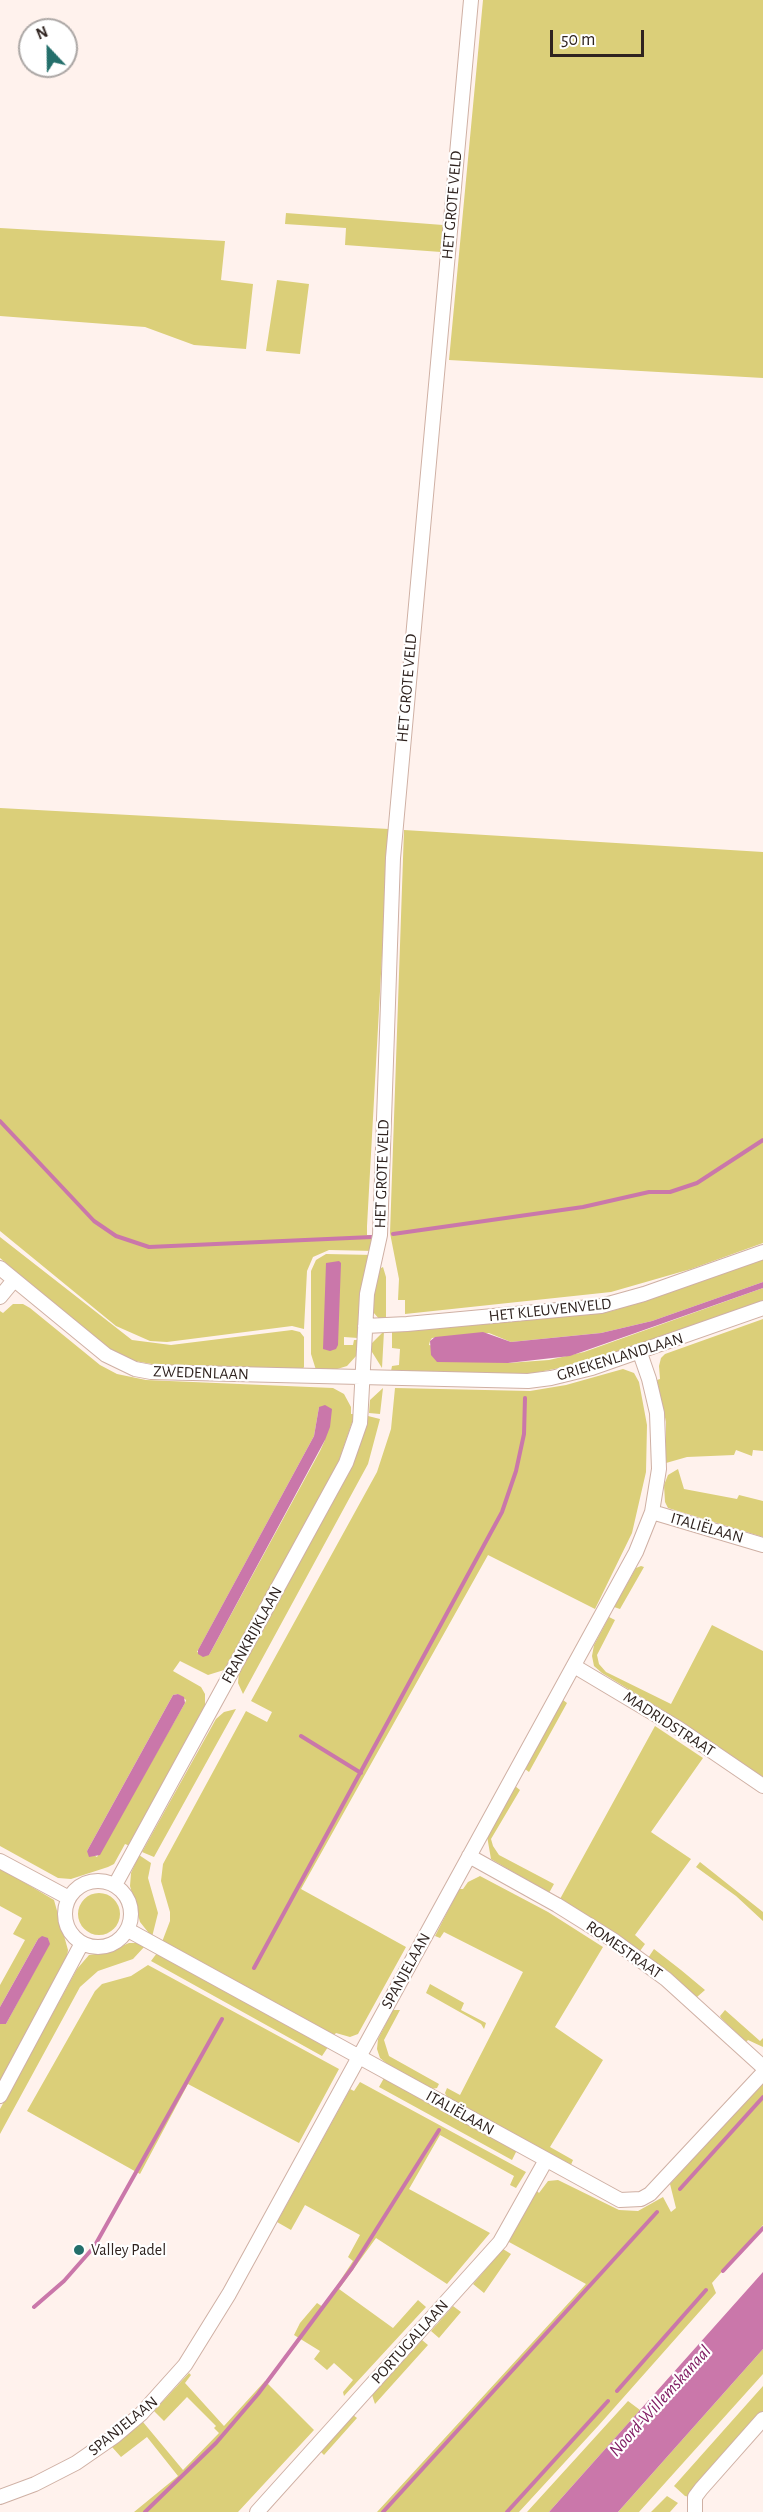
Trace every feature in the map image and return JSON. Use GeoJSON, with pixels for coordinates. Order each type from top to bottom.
{"type":"FeatureCollection","features":[{"type":"Feature","properties":{"kind":"street","name":"HET GROTE VELD"},"geometry":{"type":"LineString","coordinates":[[364,1377],[369,1281],[380,1235],[393,858],[471,0]]}},
{"type":"Feature","properties":{"kind":"street","name":"HET KLEUVENVELD"},"geometry":{"type":"LineString","coordinates":[[365,1326],[601,1306],[644,1294],[763,1252]]}},
{"type":"Feature","properties":{"kind":"street","name":"ZWEDENLAAN"},"geometry":{"type":"LineString","coordinates":[[0,1268],[106,1355],[135,1369],[151,1372],[364,1377]]}},
{"type":"Feature","properties":{"kind":"street"},"geometry":{"type":"LineString","coordinates":[[0,1297],[14,1280]]}},
{"type":"Feature","properties":{"kind":"street","name":"GRIEKENLANDLAAN"},"geometry":{"type":"LineString","coordinates":[[364,1377],[528,1381],[551,1378],[640,1353],[763,1308]]}},
{"type":"Feature","properties":{"kind":"street","name":"SPANJELAAN"},"geometry":{"type":"LineString","coordinates":[[0,2497],[35,2484],[93,2452],[141,2414],[173,2380],[208,2331],[636,1551],[652,1512],[659,1469],[659,1429],[652,1391],[640,1353]]}},
{"type":"Feature","properties":{"kind":"street","name":"FRANKRIJKLAAN"},"geometry":{"type":"LineString","coordinates":[[116,1885],[346,1463],[360,1423],[364,1377]]}},
{"type":"Feature","properties":{"kind":"street","name":"ITALIËLAAN"},"geometry":{"type":"LineString","coordinates":[[652,1512],[763,1545]]}},
{"type":"Feature","properties":{"kind":"street","name":"MADRIDSTRAAT"},"geometry":{"type":"LineString","coordinates":[[574,1666],[678,1728],[763,1786]]}},
{"type":"Feature","properties":{"kind":"street","name":"ROMESTRAAT"},"geometry":{"type":"LineString","coordinates":[[469,1856],[557,1905],[613,1940],[666,1979],[763,2067]]}},
{"type":"Feature","properties":{"kind":"street"},"geometry":{"type":"LineString","coordinates":[[0,1861],[69,1898]]}},
{"type":"Feature","properties":{"kind":"street"},"geometry":{"type":"LineString","coordinates":[[95,1880],[116,1885],[131,1905],[131,1922],[128,1930],[116,1943],[108,1946],[90,1947],[82,1943],[75,1938],[66,1923],[64,1914],[69,1898],[84,1883],[95,1880]]}},
{"type":"Feature","properties":{"kind":"street","name":"ITALIËLAAN"},"geometry":{"type":"LineString","coordinates":[[128,1930],[617,2199],[641,2199],[659,2184],[763,2073]]}},
{"type":"Feature","properties":{"kind":"street"},"geometry":{"type":"LineString","coordinates":[[0,2096],[82,1943]]}},
{"type":"Feature","properties":{"kind":"street","name":"PORTUGALLAAN"},"geometry":{"type":"LineString","coordinates":[[257,2512],[500,2242],[546,2160]]}},
{"type":"Feature","properties":{"kind":"street"},"geometry":{"type":"LineString","coordinates":[[695,2512],[695,2497],[763,2419]]}},
{"type":"Feature","properties":{"kind":"shaded area"},"geometry":{"type":"Polygon","coordinates":[[[483,0],[763,0],[763,378],[449,360],[483,0]]]}},
{"type":"Feature","properties":{"kind":"shaded area"},"geometry":{"type":"Polygon","coordinates":[[[286,213],[443,225],[441,252],[345,245],[346,228],[285,224],[286,213]]]}},
{"type":"Feature","properties":{"kind":"shaded area"},"geometry":{"type":"Polygon","coordinates":[[[0,228],[225,241],[221,280],[253,284],[246,349],[194,345],[145,327],[0,316],[0,228]]]}},
{"type":"Feature","properties":{"kind":"shaded area"},"geometry":{"type":"Polygon","coordinates":[[[277,280],[309,284],[300,354],[266,351],[277,280]]]}},
{"type":"Feature","properties":{"kind":"shaded area"},"geometry":{"type":"Polygon","coordinates":[[[0,808],[389,829],[367,1226],[367,1235],[377,1235],[375,1251],[329,1250],[313,1257],[307,1271],[304,1329],[292,1326],[167,1342],[150,1341],[116,1326],[0,1231],[0,808]]]}},
{"type":"Feature","properties":{"kind":"shaded area"},"geometry":{"type":"Polygon","coordinates":[[[404,830],[763,852],[763,1243],[691,1269],[611,1292],[405,1314],[405,1300],[398,1300],[399,1279],[390,1233],[404,830]]]}},
{"type":"Feature","properties":{"kind":"shaded area"},"geometry":{"type":"Polygon","coordinates":[[[0,1237],[132,1340],[171,1345],[292,1330],[300,1332],[304,1337],[304,1367],[302,1370],[163,1366],[129,1360],[100,1343],[0,1258],[0,1237]]]}},
{"type":"Feature","properties":{"kind":"shaded area"},"geometry":{"type":"Polygon","coordinates":[[[326,1254],[374,1255],[359,1315],[358,1338],[344,1337],[344,1345],[353,1345],[354,1340],[358,1340],[357,1355],[347,1366],[334,1370],[316,1370],[311,1354],[311,1271],[316,1260],[326,1254]]]}},
{"type":"Feature","properties":{"kind":"shaded area"},"geometry":{"type":"Polygon","coordinates":[[[763,1257],[763,1282],[652,1321],[601,1333],[511,1342],[489,1333],[432,1338],[429,1345],[508,1363],[549,1360],[584,1352],[763,1288],[763,1301],[589,1362],[529,1374],[391,1371],[392,1366],[399,1365],[400,1349],[392,1348],[392,1331],[612,1311],[763,1257]]]}},
{"type":"Feature","properties":{"kind":"shaded area"},"geometry":{"type":"Polygon","coordinates":[[[383,1267],[386,1277],[386,1322],[381,1321],[373,1312],[374,1281],[379,1269],[383,1267]]]}},
{"type":"Feature","properties":{"kind":"shaded area"},"geometry":{"type":"Polygon","coordinates":[[[13,1304],[23,1304],[100,1365],[117,1374],[146,1380],[333,1388],[344,1394],[351,1407],[351,1414],[355,1414],[337,1466],[224,1670],[208,1675],[180,1661],[173,1671],[201,1687],[205,1694],[205,1707],[130,1846],[125,1844],[114,1864],[71,1879],[58,1878],[0,1846],[0,1311],[3,1313],[13,1304]],[[319,1407],[314,1436],[197,1652],[209,1655],[320,1451],[325,1440],[319,1407]],[[178,1694],[173,1695],[87,1851],[97,1857],[185,1703],[186,1700],[178,1694]]]}},
{"type":"Feature","properties":{"kind":"shaded area"},"geometry":{"type":"Polygon","coordinates":[[[763,1319],[763,1451],[753,1450],[752,1456],[736,1450],[734,1455],[687,1457],[666,1463],[666,1422],[657,1380],[660,1379],[661,1358],[665,1354],[763,1319]]]}},
{"type":"Feature","properties":{"kind":"shaded area"},"geometry":{"type":"Polygon","coordinates":[[[384,1331],[382,1368],[372,1352],[372,1343],[384,1331]]]}},
{"type":"Feature","properties":{"kind":"shaded area"},"geometry":{"type":"Polygon","coordinates":[[[623,1369],[634,1373],[639,1382],[647,1425],[646,1472],[632,1533],[595,1609],[488,1555],[301,1889],[406,1947],[358,2034],[350,2037],[336,2033],[333,2036],[162,1942],[170,1921],[170,1912],[161,1881],[163,1864],[246,1711],[267,1722],[272,1712],[251,1701],[377,1472],[391,1429],[395,1388],[530,1391],[566,1385],[623,1369]]]}},
{"type":"Feature","properties":{"kind":"shaded area"},"geometry":{"type":"Polygon","coordinates":[[[383,1388],[380,1414],[369,1413],[370,1400],[383,1388]]]}},
{"type":"Feature","properties":{"kind":"shaded area"},"geometry":{"type":"Polygon","coordinates":[[[368,1416],[380,1419],[368,1464],[243,1694],[238,1683],[239,1672],[350,1471],[368,1416]]]}},
{"type":"Feature","properties":{"kind":"shaded area"},"geometry":{"type":"Polygon","coordinates":[[[678,1469],[684,1489],[737,1499],[739,1495],[763,1501],[763,1537],[668,1508],[665,1502],[664,1485],[668,1475],[678,1469]]]}},
{"type":"Feature","properties":{"kind":"shaded area"},"geometry":{"type":"Polygon","coordinates":[[[644,1567],[620,1609],[614,1607],[636,1568],[644,1567]]]}},
{"type":"Feature","properties":{"kind":"shaded area"},"geometry":{"type":"Polygon","coordinates":[[[609,1617],[615,1620],[597,1655],[599,1664],[606,1672],[671,1704],[712,1625],[763,1651],[763,1778],[594,1666],[592,1656],[594,1645],[609,1617]]]}},
{"type":"Feature","properties":{"kind":"shaded area"},"geometry":{"type":"Polygon","coordinates":[[[563,1700],[567,1703],[529,1772],[525,1769],[563,1700]]]}},
{"type":"Feature","properties":{"kind":"shaded area"},"geometry":{"type":"Polygon","coordinates":[[[236,1709],[154,1857],[142,1852],[216,1719],[224,1712],[236,1709]]]}},
{"type":"Feature","properties":{"kind":"shaded area"},"geometry":{"type":"Polygon","coordinates":[[[655,1726],[703,1758],[651,1832],[691,1859],[635,1935],[645,1944],[640,1951],[560,1899],[655,1726]]]}},
{"type":"Feature","properties":{"kind":"shaded area"},"geometry":{"type":"Polygon","coordinates":[[[515,1786],[520,1790],[491,1839],[493,1846],[499,1855],[554,1884],[549,1893],[491,1859],[487,1836],[515,1786]]]}},
{"type":"Feature","properties":{"kind":"shaded area"},"geometry":{"type":"Polygon","coordinates":[[[139,1855],[151,1863],[148,1878],[158,1913],[152,1937],[140,1922],[130,1886],[131,1873],[139,1855]]]}},
{"type":"Feature","properties":{"kind":"shaded area"},"geometry":{"type":"Polygon","coordinates":[[[700,1862],[763,1912],[763,1921],[736,1896],[696,1867],[700,1862]]]}},
{"type":"Feature","properties":{"kind":"shaded area"},"geometry":{"type":"Polygon","coordinates":[[[0,1868],[54,1900],[68,1950],[67,1957],[0,2082],[0,2024],[6,2024],[49,1944],[48,1938],[38,1939],[0,2007],[0,1985],[25,1940],[13,1934],[22,1918],[0,1906],[0,1868]]]}},
{"type":"Feature","properties":{"kind":"shaded area"},"geometry":{"type":"Polygon","coordinates":[[[480,1876],[548,1912],[603,1947],[555,2027],[603,2060],[550,2147],[573,2160],[570,2167],[447,2097],[445,2093],[447,2088],[460,2095],[523,1972],[444,1932],[440,1938],[435,1936],[459,1889],[463,1889],[468,1882],[480,1876]]]}},
{"type":"Feature","properties":{"kind":"shaded area"},"geometry":{"type":"Polygon","coordinates":[[[99,1893],[114,1899],[120,1914],[114,1929],[99,1935],[84,1929],[78,1914],[84,1899],[99,1893]]]}},
{"type":"Feature","properties":{"kind":"shaded area"},"geometry":{"type":"Polygon","coordinates":[[[129,1943],[145,1946],[133,1959],[98,1971],[80,1987],[0,2134],[0,2109],[77,1969],[89,1955],[108,1952],[129,1943]]]}},
{"type":"Feature","properties":{"kind":"shaded area"},"geometry":{"type":"Polygon","coordinates":[[[654,1949],[705,1990],[697,1997],[648,1958],[654,1949]]]}},
{"type":"Feature","properties":{"kind":"shaded area"},"geometry":{"type":"Polygon","coordinates":[[[157,1953],[328,2047],[322,2056],[151,1961],[157,1953]]]}},
{"type":"Feature","properties":{"kind":"shaded area"},"geometry":{"type":"Polygon","coordinates":[[[148,1965],[339,2069],[299,2143],[188,2084],[140,2174],[27,2111],[95,1991],[102,1984],[131,1976],[148,1965]]]}},
{"type":"Feature","properties":{"kind":"shaded area"},"geometry":{"type":"Polygon","coordinates":[[[430,1984],[464,2003],[461,2010],[486,2023],[484,2029],[481,2024],[426,1993],[430,1984]]]}},
{"type":"Feature","properties":{"kind":"shaded area"},"geometry":{"type":"Polygon","coordinates":[[[393,2010],[400,2010],[384,2040],[389,2056],[439,2084],[437,2088],[432,2089],[392,2068],[380,2058],[377,2049],[378,2039],[393,2010]]]}},
{"type":"Feature","properties":{"kind":"shaded area"},"geometry":{"type":"Polygon","coordinates":[[[725,2010],[760,2041],[763,2038],[763,2047],[748,2040],[746,2042],[721,2018],[725,2010]]]}},
{"type":"Feature","properties":{"kind":"shaded area"},"geometry":{"type":"Polygon","coordinates":[[[384,2078],[517,2150],[512,2160],[379,2087],[384,2078]]]}},
{"type":"Feature","properties":{"kind":"shaded area"},"geometry":{"type":"Polygon","coordinates":[[[360,2082],[526,2172],[516,2188],[510,2185],[514,2176],[440,2135],[409,2189],[490,2233],[447,2284],[376,2238],[339,2289],[393,2328],[418,2300],[426,2307],[344,2396],[343,2392],[353,2380],[334,2363],[327,2370],[314,2359],[320,2351],[294,2335],[300,2323],[317,2303],[323,2307],[353,2261],[348,2257],[360,2235],[305,2205],[291,2230],[277,2222],[350,2089],[354,2091],[360,2082]]]}},
{"type":"Feature","properties":{"kind":"shaded area"},"geometry":{"type":"Polygon","coordinates":[[[763,2082],[763,2225],[712,2283],[716,2293],[599,2425],[519,2512],[377,2512],[586,2284],[509,2242],[509,2237],[537,2191],[539,2193],[548,2181],[558,2180],[619,2210],[638,2211],[663,2197],[671,2212],[676,2208],[670,2184],[763,2082]]]}},
{"type":"Feature","properties":{"kind":"shaded area"},"geometry":{"type":"Polygon","coordinates":[[[503,2249],[511,2254],[484,2293],[473,2284],[503,2249]]]}},
{"type":"Feature","properties":{"kind":"shaded area"},"geometry":{"type":"Polygon","coordinates":[[[453,2306],[461,2312],[439,2338],[431,2331],[453,2306]]]}},
{"type":"Feature","properties":{"kind":"shaded area"},"geometry":{"type":"Polygon","coordinates":[[[422,2340],[428,2345],[375,2404],[372,2395],[422,2340]]]}},
{"type":"Feature","properties":{"kind":"shaded area"},"geometry":{"type":"Polygon","coordinates":[[[763,2349],[763,2374],[639,2512],[618,2512],[763,2349]]]}},
{"type":"Feature","properties":{"kind":"shaded area"},"geometry":{"type":"Polygon","coordinates":[[[189,2373],[191,2375],[185,2383],[224,2426],[265,2381],[314,2430],[238,2512],[134,2512],[178,2476],[147,2437],[121,2457],[112,2447],[143,2422],[183,2470],[219,2433],[214,2428],[216,2426],[187,2397],[164,2421],[154,2411],[189,2373]]]}},
{"type":"Feature","properties":{"kind":"shaded area"},"geometry":{"type":"Polygon","coordinates":[[[763,2386],[763,2414],[690,2497],[685,2496],[674,2486],[763,2386]]]}},
{"type":"Feature","properties":{"kind":"shaded area"},"geometry":{"type":"Polygon","coordinates":[[[628,2401],[640,2410],[549,2512],[527,2512],[628,2401]]]}},
{"type":"Feature","properties":{"kind":"shaded area"},"geometry":{"type":"Polygon","coordinates":[[[353,2415],[357,2418],[324,2455],[320,2451],[353,2415]]]}},
{"type":"Feature","properties":{"kind":"shaded area"},"geometry":{"type":"Polygon","coordinates":[[[667,2496],[678,2503],[670,2512],[651,2512],[667,2496]]]}},
{"type":"Feature","properties":{"kind":"water"},"geometry":{"type":"Polygon","coordinates":[[[339,1261],[341,1263],[338,1345],[336,1349],[330,1351],[323,1349],[326,1263],[339,1261]]]}},
{"type":"Feature","properties":{"kind":"water"},"geometry":{"type":"Polygon","coordinates":[[[763,1282],[763,1288],[570,1356],[508,1363],[437,1362],[431,1355],[430,1341],[435,1337],[483,1332],[511,1342],[601,1333],[652,1321],[763,1282]]]}},
{"type":"Feature","properties":{"kind":"water"},"geometry":{"type":"Polygon","coordinates":[[[325,1405],[332,1409],[330,1427],[325,1440],[209,1655],[203,1657],[198,1654],[198,1650],[314,1436],[319,1407],[325,1405]]]}},
{"type":"Feature","properties":{"kind":"water"},"geometry":{"type":"Polygon","coordinates":[[[178,1694],[184,1697],[185,1703],[100,1855],[89,1857],[87,1851],[173,1695],[178,1694]]]}},
{"type":"Feature","properties":{"kind":"water"},"geometry":{"type":"Polygon","coordinates":[[[42,1936],[48,1938],[50,1944],[6,2024],[0,2024],[0,2007],[38,1939],[42,1936]]]}},
{"type":"Feature","properties":{"kind":"water","name":"Noord-Willemskanaal"},"geometry":{"type":"Polygon","coordinates":[[[763,2272],[763,2349],[618,2512],[549,2512],[763,2272]]]}},
{"type":"Feature","properties":{"kind":"waterway"},"geometry":{"type":"LineString","coordinates":[[0,1121],[94,1221],[116,1236],[149,1247],[372,1237]]}},
{"type":"Feature","properties":{"kind":"waterway"},"geometry":{"type":"LineString","coordinates":[[393,1234],[583,1207],[649,1192],[670,1192],[697,1183],[763,1140]]}},
{"type":"Feature","properties":{"kind":"waterway"},"geometry":{"type":"LineString","coordinates":[[254,1968],[502,1512],[516,1471],[524,1434],[525,1398]]}},
{"type":"Feature","properties":{"kind":"waterway"},"geometry":{"type":"LineString","coordinates":[[301,1736],[361,1773]]}},
{"type":"Feature","properties":{"kind":"waterway"},"geometry":{"type":"LineString","coordinates":[[34,2307],[64,2281],[94,2247],[222,2019]]}},
{"type":"Feature","properties":{"kind":"waterway"},"geometry":{"type":"LineString","coordinates":[[680,2189],[763,2097]]}},
{"type":"Feature","properties":{"kind":"waterway"},"geometry":{"type":"LineString","coordinates":[[145,2512],[216,2443],[258,2394],[352,2268],[439,2130]]}},
{"type":"Feature","properties":{"kind":"waterway"},"geometry":{"type":"LineString","coordinates":[[383,2512],[657,2212]]}},
{"type":"Feature","properties":{"kind":"waterway"},"geometry":{"type":"LineString","coordinates":[[723,2271],[763,2228]]}},
{"type":"Feature","properties":{"kind":"waterway"},"geometry":{"type":"LineString","coordinates":[[617,2391],[706,2290]]}},
{"type":"Feature","properties":{"kind":"waterway"},"geometry":{"type":"LineString","coordinates":[[507,2512],[608,2401]]}},
{"type":"Feature","properties":{"kind":"place","name":"Valley Padel"},"geometry":{"type":"Point","coordinates":[79,2250]}}]}
